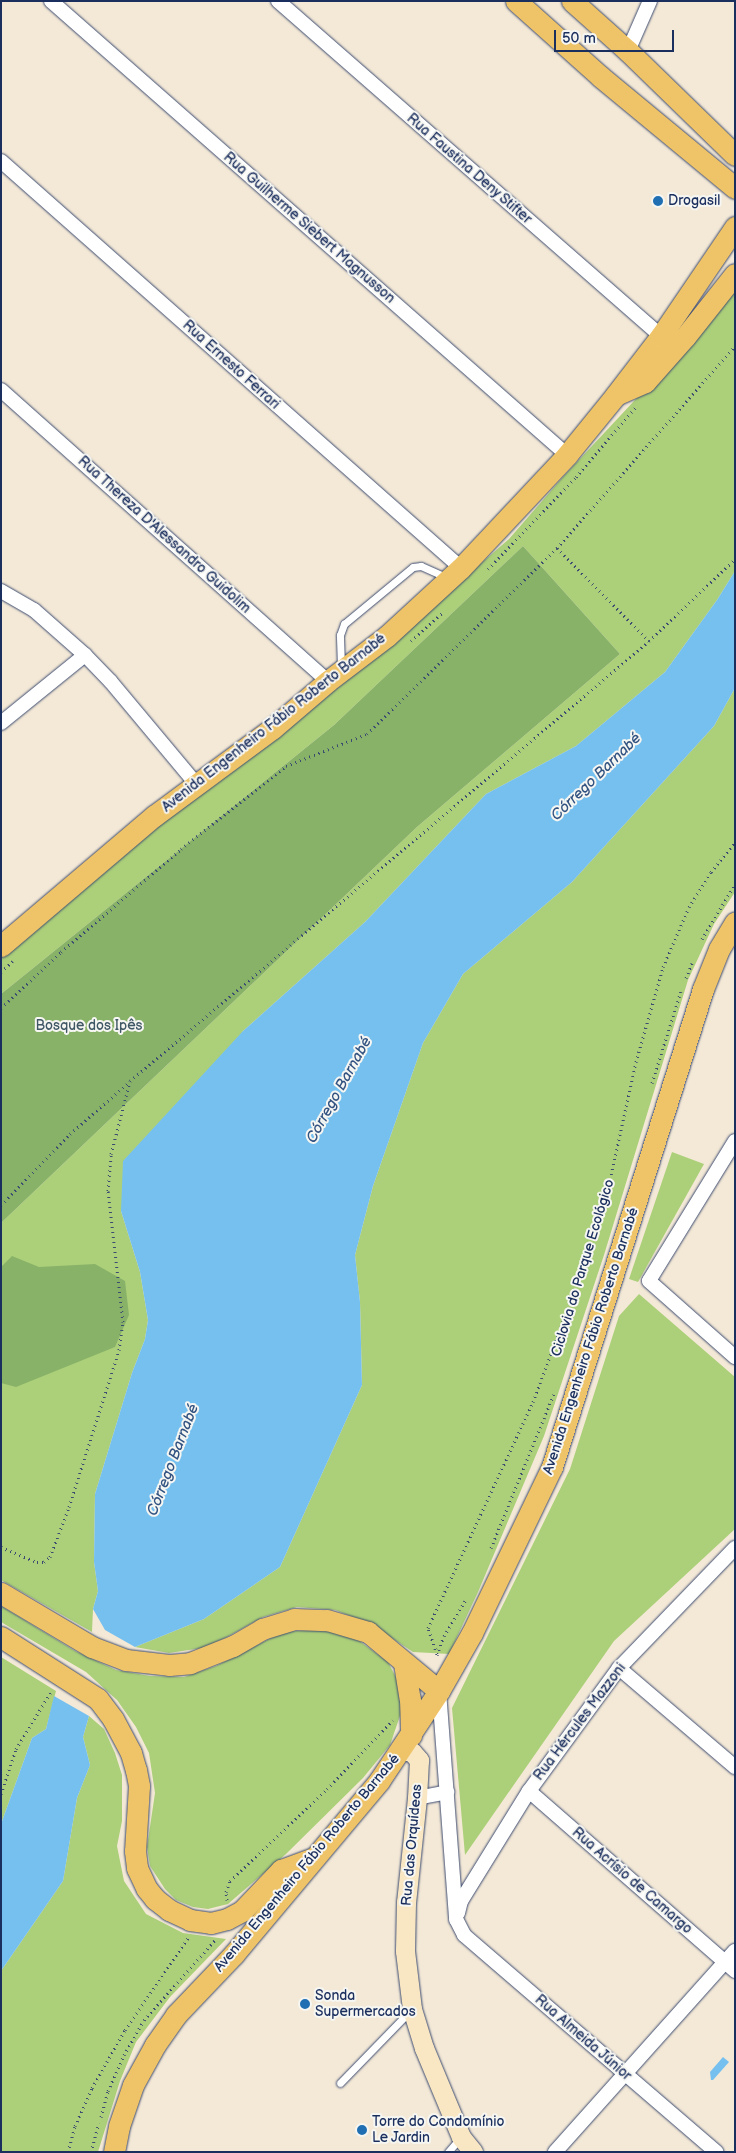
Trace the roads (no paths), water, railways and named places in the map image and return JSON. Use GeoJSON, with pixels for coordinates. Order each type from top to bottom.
{"type":"FeatureCollection","features":[{"type":"Feature","properties":{"kind":"main road"},"geometry":{"type":"LineString","coordinates":[[516,1],[601,77],[735,188]]}},
{"type":"Feature","properties":{"kind":"main road"},"geometry":{"type":"LineString","coordinates":[[572,1],[628,51],[735,155]]}},
{"type":"Feature","properties":{"kind":"main road"},"geometry":{"type":"LineString","coordinates":[[683,106],[707,116],[735,136]]}},
{"type":"Feature","properties":{"kind":"main road","name":"Avenida Engenheiro Fábio Roberto Barnabé"},"geometry":{"type":"LineString","coordinates":[[1,946],[118,846],[273,728],[334,676],[387,636],[455,573],[567,455],[615,396],[661,336],[735,227]]}},
{"type":"Feature","properties":{"kind":"main road"},"geometry":{"type":"LineString","coordinates":[[615,396],[645,382],[686,337],[735,274]]}},
{"type":"Feature","properties":{"kind":"main road","name":"Avenida Engenheiro Fábio Roberto Barnabé"},"geometry":{"type":"LineString","coordinates":[[114,2152],[119,2126],[133,2085],[155,2045],[176,2015],[234,1954],[378,1781],[439,1691],[472,1633],[552,1467],[703,989],[719,949],[735,922]]}},
{"type":"Feature","properties":{"kind":"main road"},"geometry":{"type":"LineString","coordinates":[[1,1593],[92,1647],[126,1660],[169,1665],[190,1662],[233,1646],[262,1629],[294,1619],[327,1620],[368,1632],[404,1664],[439,1691]]}},
{"type":"Feature","properties":{"kind":"main road"},"geometry":{"type":"LineString","coordinates":[[1,1637],[98,1699],[113,1719],[131,1753],[138,1778],[138,1818],[135,1851],[137,1868],[147,1889],[155,1899],[169,1910],[190,1920],[211,1923],[227,1919],[242,1911],[281,1870],[312,1860]]}},
{"type":"Feature","properties":{"kind":"main road"},"geometry":{"type":"LineString","coordinates":[[404,1664],[410,1699],[406,1742]]}},
{"type":"Feature","properties":{"kind":"main road","name":"Rua das Orquídeas"},"geometry":{"type":"LineString","coordinates":[[406,1742],[419,1760],[406,1902],[406,1951],[412,2009],[424,2048],[461,2137],[473,2152]]}},
{"type":"Feature","properties":{"kind":"street","name":"Rua Guilherme Siebert Magnusson"},"geometry":{"type":"LineString","coordinates":[[51,1],[567,455]]}},
{"type":"Feature","properties":{"kind":"street","name":"Rua Faustina Deny Stifter"},"geometry":{"type":"LineString","coordinates":[[278,1],[661,336]]}},
{"type":"Feature","properties":{"kind":"street"},"geometry":{"type":"LineString","coordinates":[[628,51],[650,1]]}},
{"type":"Feature","properties":{"kind":"street","name":"Rua Ernesto Ferrari"},"geometry":{"type":"LineString","coordinates":[[1,161],[455,573]]}},
{"type":"Feature","properties":{"kind":"street","name":"Rua Thereza D'Alessandro Guidolim"},"geometry":{"type":"LineString","coordinates":[[1,390],[334,676]]}},
{"type":"Feature","properties":{"kind":"street"},"geometry":{"type":"LineString","coordinates":[[1,591],[34,610],[85,655],[111,682],[197,785]]}},
{"type":"Feature","properties":{"kind":"street"},"geometry":{"type":"LineString","coordinates":[[1,722],[85,655]]}},
{"type":"Feature","properties":{"kind":"street"},"geometry":{"type":"LineString","coordinates":[[734,1144],[649,1281],[735,1357]]}},
{"type":"Feature","properties":{"kind":"street","name":"Rua Hércules Mazzoni"},"geometry":{"type":"LineString","coordinates":[[456,1918],[461,1901],[529,1791],[619,1668],[734,1550]]}},
{"type":"Feature","properties":{"kind":"street"},"geometry":{"type":"LineString","coordinates":[[619,1668],[735,1767]]}},
{"type":"Feature","properties":{"kind":"street"},"geometry":{"type":"LineString","coordinates":[[439,1691],[456,1918]]}},
{"type":"Feature","properties":{"kind":"street","name":"Rua Acrísio de Camargo"},"geometry":{"type":"LineString","coordinates":[[529,1791],[730,1967]]}},
{"type":"Feature","properties":{"kind":"street"},"geometry":{"type":"LineString","coordinates":[[417,1798],[446,1792]]}},
{"type":"Feature","properties":{"kind":"street","name":"Rua Almeida Júnior"},"geometry":{"type":"LineString","coordinates":[[456,1918],[464,1935],[716,2152]]}},
{"type":"Feature","properties":{"kind":"street"},"geometry":{"type":"LineString","coordinates":[[555,2152],[625,2074],[730,1967],[735,1951]]}},
{"type":"Feature","properties":{"kind":"lane"},"geometry":{"type":"LineString","coordinates":[[334,676],[340,635],[344,624],[414,567],[421,566],[455,573]]}},
{"type":"Feature","properties":{"kind":"lane"},"geometry":{"type":"LineString","coordinates":[[340,2083],[412,2009]]}},
{"type":"Feature","properties":{"kind":"lane"},"geometry":{"type":"LineString","coordinates":[[448,2152],[461,2137]]}},
{"type":"Feature","properties":{"kind":"water","name":"Córrego Barnabé"},"geometry":{"type":"Polygon","coordinates":[[[735,571],[735,688],[714,726],[572,882],[463,974],[423,1043],[373,1186],[355,1255],[360,1302],[362,1385],[280,1567],[204,1619],[135,1647],[105,1630],[93,1609],[98,1591],[94,1562],[95,1494],[132,1373],[145,1339],[148,1320],[140,1272],[121,1211],[123,1161],[243,1031],[365,922],[486,794],[576,746],[665,672],[717,600],[735,571]]]}},
{"type":"Feature","properties":{"kind":"water"},"geometry":{"type":"Polygon","coordinates":[[[54,1696],[89,1716],[83,1737],[90,1765],[77,1798],[63,1881],[1,1971],[1,1824],[32,1738],[46,1729],[54,1696]]]}},
{"type":"Feature","properties":{"kind":"water"},"geometry":{"type":"Polygon","coordinates":[[[723,2057],[729,2062],[711,2080],[710,2072],[723,2057]]]}},
{"type":"Feature","properties":{"kind":"place","name":"Drogasil"},"geometry":{"type":"Point","coordinates":[658,201]}},
{"type":"Feature","properties":{"kind":"place","name":"Sonda Supermercados"},"geometry":{"type":"Point","coordinates":[305,2004]}},
{"type":"Feature","properties":{"kind":"place","name":"Torre do Condomínio Le Jardin"},"geometry":{"type":"Point","coordinates":[362,2130]}},
{"type":"Feature","properties":{"kind":"park label","name":"Bosque dos Ipês"},"geometry":{"type":"Point","coordinates":[89,1026]}}]}
